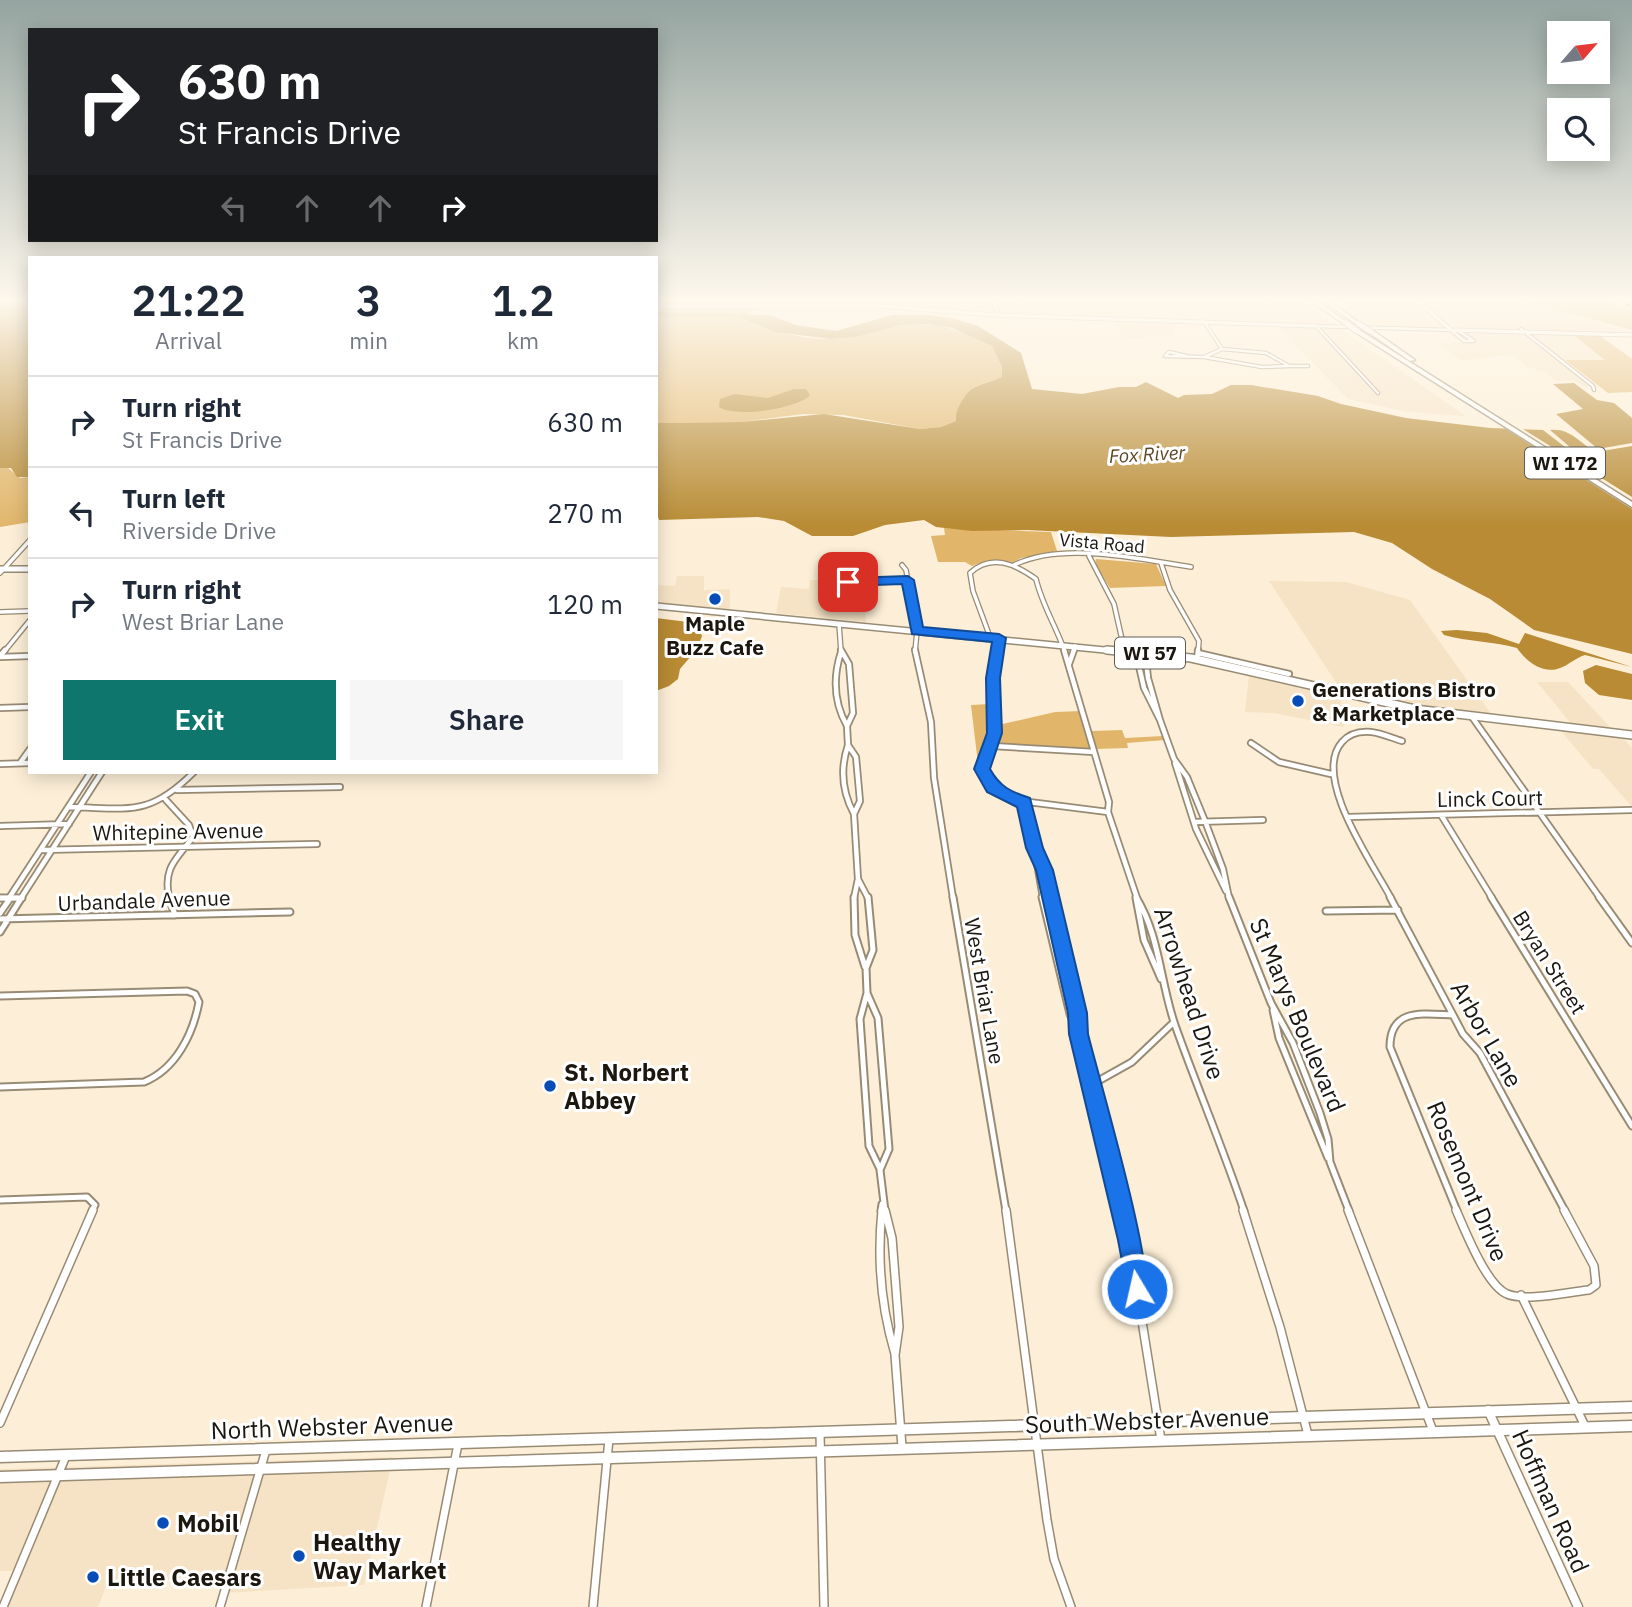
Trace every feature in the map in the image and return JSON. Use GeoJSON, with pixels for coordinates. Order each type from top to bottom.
{"type":"FeatureCollection","features":[{"type":"Feature","properties":{"kind":"highway","name":"WI 172"},"geometry":{"type":"LineString","coordinates":[[1431,377],[1632,500]]}},
{"type":"Feature","properties":{"kind":"highway","name":"WI 172"},"geometry":{"type":"LineString","coordinates":[[1438,377],[1632,505]]}},
{"type":"Feature","properties":{"kind":"main road"},"geometry":{"type":"LineString","coordinates":[[1,570],[28,569]]}},
{"type":"Feature","properties":{"kind":"main road","name":"WI 57"},"geometry":{"type":"LineString","coordinates":[[659,607],[1197,656],[1351,696],[1472,717],[1632,735]]}},
{"type":"Feature","properties":{"kind":"main road","name":"South Webster Avenue"},"geometry":{"type":"LineString","coordinates":[[666,1436],[1632,1407]]}},
{"type":"Feature","properties":{"kind":"main road","name":"South Webster Avenue"},"geometry":{"type":"LineString","coordinates":[[663,1456],[1632,1426]]}},
{"type":"Feature","properties":{"kind":"main road","name":"North Webster Avenue"},"geometry":{"type":"LineString","coordinates":[[0,1457],[666,1436]]}},
{"type":"Feature","properties":{"kind":"main road","name":"North Webster Avenue"},"geometry":{"type":"LineString","coordinates":[[0,1477],[663,1456]]}},
{"type":"Feature","properties":{"kind":"street"},"geometry":{"type":"LineString","coordinates":[[1362,377],[1378,394]]}},
{"type":"Feature","properties":{"kind":"street"},"geometry":{"type":"LineString","coordinates":[[1582,377],[1594,390]]}},
{"type":"Feature","properties":{"kind":"street"},"geometry":{"type":"LineString","coordinates":[[1,570],[28,543]]}},
{"type":"Feature","properties":{"kind":"street","name":"Vista Road"},"geometry":{"type":"LineString","coordinates":[[1014,565],[1026,558],[1048,553],[1191,567]]}},
{"type":"Feature","properties":{"kind":"street"},"geometry":{"type":"LineString","coordinates":[[1089,556],[1114,604],[1123,644]]}},
{"type":"Feature","properties":{"kind":"street"},"geometry":{"type":"LineString","coordinates":[[989,637],[973,591],[970,573],[977,565],[989,561],[1014,565]]}},
{"type":"Feature","properties":{"kind":"street"},"geometry":{"type":"LineString","coordinates":[[1161,563],[1170,590],[1199,641],[1197,656],[1289,674]]}},
{"type":"Feature","properties":{"kind":"street","name":"West Briar Lane"},"geometry":{"type":"LineString","coordinates":[[902,565],[906,570],[917,631],[915,654],[931,722],[934,778],[941,829],[1010,1235],[1033,1425],[1054,1559],[1071,1607]]}},
{"type":"Feature","properties":{"kind":"street","name":"Arrowhead Drive"},"geometry":{"type":"LineString","coordinates":[[1014,565],[1036,579],[1041,600],[1062,644],[1109,802],[1108,812],[1136,897],[1145,911],[1154,935],[1174,1022],[1231,1172],[1280,1327],[1308,1436]]}},
{"type":"Feature","properties":{"kind":"street"},"geometry":{"type":"LineString","coordinates":[[848,582],[908,580]]}},
{"type":"Feature","properties":{"kind":"street"},"geometry":{"type":"LineString","coordinates":[[0,612],[28,611]]}},
{"type":"Feature","properties":{"kind":"street"},"geometry":{"type":"LineString","coordinates":[[0,656],[28,622]]}},
{"type":"Feature","properties":{"kind":"street"},"geometry":{"type":"LineString","coordinates":[[839,623],[841,652],[836,666],[839,716],[847,726]]}},
{"type":"Feature","properties":{"kind":"street"},"geometry":{"type":"LineString","coordinates":[[999,638],[993,678],[995,733],[982,769],[986,778],[1001,795],[1024,802],[1108,812]]}},
{"type":"Feature","properties":{"kind":"street"},"geometry":{"type":"LineString","coordinates":[[1069,665],[1075,645]]}},
{"type":"Feature","properties":{"kind":"street"},"geometry":{"type":"LineString","coordinates":[[1135,651],[1139,676],[1152,709],[1160,720]]}},
{"type":"Feature","properties":{"kind":"street"},"geometry":{"type":"LineString","coordinates":[[841,652],[849,664],[853,713],[847,726],[848,745],[842,760],[845,798],[854,814],[858,879],[852,900],[856,951],[866,968]]}},
{"type":"Feature","properties":{"kind":"street","name":"St Marys Boulevard"},"geometry":{"type":"LineString","coordinates":[[1144,652],[1148,678],[1174,759],[1187,777],[1223,869],[1228,895],[1271,1003],[1293,1043],[1320,1113],[1328,1139],[1330,1162],[1433,1432]]}},
{"type":"Feature","properties":{"kind":"street"},"geometry":{"type":"LineString","coordinates":[[0,656],[28,656]]}},
{"type":"Feature","properties":{"kind":"street"},"geometry":{"type":"LineString","coordinates":[[0,708],[28,707]]}},
{"type":"Feature","properties":{"kind":"street"},"geometry":{"type":"LineString","coordinates":[[1472,717],[1632,943]]}},
{"type":"Feature","properties":{"kind":"street"},"geometry":{"type":"LineString","coordinates":[[1251,743],[1279,762],[1331,774],[1335,754],[1350,734],[1370,732],[1402,741]]}},
{"type":"Feature","properties":{"kind":"street"},"geometry":{"type":"LineString","coordinates":[[848,745],[856,757],[860,801],[854,814]]}},
{"type":"Feature","properties":{"kind":"street"},"geometry":{"type":"LineString","coordinates":[[992,746],[1094,752]]}},
{"type":"Feature","properties":{"kind":"street"},"geometry":{"type":"LineString","coordinates":[[19,764],[28,752]]}},
{"type":"Feature","properties":{"kind":"street"},"geometry":{"type":"LineString","coordinates":[[1174,759],[1179,781],[1195,822],[1213,867],[1228,895]]}},
{"type":"Feature","properties":{"kind":"street"},"geometry":{"type":"LineString","coordinates":[[0,764],[28,763]]}},
{"type":"Feature","properties":{"kind":"street"},"geometry":{"type":"LineString","coordinates":[[0,913],[90,774]]}},
{"type":"Feature","properties":{"kind":"street"},"geometry":{"type":"LineString","coordinates":[[0,932],[101,774]]}},
{"type":"Feature","properties":{"kind":"street"},"geometry":{"type":"LineString","coordinates":[[69,807],[133,809],[166,800],[192,774]]}},
{"type":"Feature","properties":{"kind":"street","name":"Arbor Lane"},"geometry":{"type":"LineString","coordinates":[[1331,774],[1335,792],[1463,1034],[1480,1053],[1594,1266],[1597,1277],[1595,1285],[1589,1290],[1521,1295]]}},
{"type":"Feature","properties":{"kind":"street"},"geometry":{"type":"LineString","coordinates":[[177,790],[340,786]]}},
{"type":"Feature","properties":{"kind":"street"},"geometry":{"type":"LineString","coordinates":[[166,800],[191,830],[192,840],[172,863],[167,884],[167,894],[175,915]]}},
{"type":"Feature","properties":{"kind":"street"},"geometry":{"type":"LineString","coordinates":[[1024,802],[1035,848],[1039,884],[1070,1014],[1079,1034],[1129,1240],[1161,1440]]}},
{"type":"Feature","properties":{"kind":"street","name":"Linck Court"},"geometry":{"type":"LineString","coordinates":[[1348,817],[1632,810]]}},
{"type":"Feature","properties":{"kind":"street","name":"Bryan Street"},"geometry":{"type":"LineString","coordinates":[[1441,815],[1632,1126]]}},
{"type":"Feature","properties":{"kind":"street"},"geometry":{"type":"LineString","coordinates":[[1195,822],[1263,820]]}},
{"type":"Feature","properties":{"kind":"street"},"geometry":{"type":"LineString","coordinates":[[0,826],[69,824]]}},
{"type":"Feature","properties":{"kind":"street","name":"Whitepine Avenue"},"geometry":{"type":"LineString","coordinates":[[41,850],[317,844]]}},
{"type":"Feature","properties":{"kind":"street"},"geometry":{"type":"LineString","coordinates":[[858,879],[868,897],[873,950],[866,968],[867,993],[860,1019],[870,1146],[880,1170],[882,1198],[879,1236],[886,1327],[895,1355]]}},
{"type":"Feature","properties":{"kind":"street"},"geometry":{"type":"LineString","coordinates":[[1136,897],[1136,912],[1147,950],[1163,983]]}},
{"type":"Feature","properties":{"kind":"street"},"geometry":{"type":"LineString","coordinates":[[0,898],[22,898]]}},
{"type":"Feature","properties":{"kind":"street"},"geometry":{"type":"LineString","coordinates":[[1326,911],[1398,910]]}},
{"type":"Feature","properties":{"kind":"street","name":"Urbandale Avenue"},"geometry":{"type":"LineString","coordinates":[[0,919],[289,912]]}},
{"type":"Feature","properties":{"kind":"street"},"geometry":{"type":"LineString","coordinates":[[0,996],[187,990],[198,998],[198,1008],[177,1057],[164,1074],[144,1082],[0,1087]]}},
{"type":"Feature","properties":{"kind":"street"},"geometry":{"type":"LineString","coordinates":[[867,993],[878,1018],[889,1150],[880,1170]]}},
{"type":"Feature","properties":{"kind":"street"},"geometry":{"type":"LineString","coordinates":[[1271,1003],[1279,1038],[1330,1162]]}},
{"type":"Feature","properties":{"kind":"street","name":"Rosemont Drive"},"geometry":{"type":"LineString","coordinates":[[1453,1015],[1412,1016],[1398,1020],[1390,1030],[1390,1047],[1486,1274],[1504,1293],[1521,1295]]}},
{"type":"Feature","properties":{"kind":"street"},"geometry":{"type":"LineString","coordinates":[[1091,1085],[1132,1062],[1174,1022]]}},
{"type":"Feature","properties":{"kind":"street"},"geometry":{"type":"LineString","coordinates":[[0,1200],[87,1197],[94,1201],[95,1210],[0,1423]]}},
{"type":"Feature","properties":{"kind":"street"},"geometry":{"type":"LineString","coordinates":[[882,1198],[892,1238],[899,1326],[895,1355],[902,1448]]}},
{"type":"Feature","properties":{"kind":"street"},"geometry":{"type":"LineString","coordinates":[[1521,1295],[1586,1427]]}},
{"type":"Feature","properties":{"kind":"street","name":"Hoffman Road"},"geometry":{"type":"LineString","coordinates":[[1488,1410],[1578,1607]]}},
{"type":"Feature","properties":{"kind":"street"},"geometry":{"type":"LineString","coordinates":[[820,1432],[824,1607]]}},
{"type":"Feature","properties":{"kind":"street"},"geometry":{"type":"LineString","coordinates":[[593,1607],[609,1438]]}},
{"type":"Feature","properties":{"kind":"street"},"geometry":{"type":"LineString","coordinates":[[426,1607],[458,1443]]}},
{"type":"Feature","properties":{"kind":"street"},"geometry":{"type":"LineString","coordinates":[[220,1607],[266,1449]]}},
{"type":"Feature","properties":{"kind":"street"},"geometry":{"type":"LineString","coordinates":[[3,1607],[67,1455]]}},
{"type":"Feature","properties":{"kind":"shaded area"},"geometry":{"type":"Polygon","coordinates":[[[658,377],[1002,377],[968,392],[956,412],[956,421],[941,427],[920,429],[843,415],[804,414],[741,422],[658,423],[658,377]]]}},
{"type":"Feature","properties":{"kind":"shaded area"},"geometry":{"type":"Polygon","coordinates":[[[1327,377],[1410,377],[1466,416],[1408,412],[1348,399],[1327,377]]]}},
{"type":"Feature","properties":{"kind":"shaded area"},"geometry":{"type":"Polygon","coordinates":[[[1551,377],[1578,377],[1589,386],[1586,388],[1575,381],[1555,381],[1551,377]]]}},
{"type":"Feature","properties":{"kind":"shaded area"},"geometry":{"type":"Polygon","coordinates":[[[1587,377],[1632,377],[1632,392],[1608,393],[1587,377]]]}},
{"type":"Feature","properties":{"kind":"shaded area"},"geometry":{"type":"Polygon","coordinates":[[[7,467],[20,478],[28,477],[28,522],[0,527],[0,468],[7,467]]]}},
{"type":"Feature","properties":{"kind":"shaded area"},"geometry":{"type":"Polygon","coordinates":[[[944,528],[1051,532],[1057,551],[1021,558],[1014,562],[988,560],[972,566],[965,562],[938,562],[931,536],[945,535],[944,528]]]}},
{"type":"Feature","properties":{"kind":"shaded area"},"geometry":{"type":"Polygon","coordinates":[[[1096,559],[1156,564],[1166,586],[1110,588],[1095,564],[1096,559]]]}},
{"type":"Feature","properties":{"kind":"shaded area"},"geometry":{"type":"Polygon","coordinates":[[[677,576],[704,576],[704,590],[730,589],[730,609],[658,603],[658,585],[675,586],[677,576]]]}},
{"type":"Feature","properties":{"kind":"shaded area"},"geometry":{"type":"Polygon","coordinates":[[[810,580],[841,580],[841,583],[848,587],[863,584],[866,622],[776,613],[781,587],[809,589],[810,580]]]}},
{"type":"Feature","properties":{"kind":"shaded area"},"geometry":{"type":"Polygon","coordinates":[[[1269,581],[1346,582],[1410,600],[1492,715],[1341,690],[1269,581]]]}},
{"type":"Feature","properties":{"kind":"shaded area"},"geometry":{"type":"Polygon","coordinates":[[[1249,675],[1341,697],[1344,727],[1274,713],[1245,712],[1249,675]]]}},
{"type":"Feature","properties":{"kind":"shaded area"},"geometry":{"type":"Polygon","coordinates":[[[1537,682],[1568,682],[1612,729],[1572,725],[1537,682]]]}},
{"type":"Feature","properties":{"kind":"shaded area"},"geometry":{"type":"Polygon","coordinates":[[[991,704],[991,742],[978,764],[971,705],[991,704]]]}},
{"type":"Feature","properties":{"kind":"shaded area"},"geometry":{"type":"Polygon","coordinates":[[[1081,711],[1092,750],[997,744],[998,725],[1055,712],[1081,711]]]}},
{"type":"Feature","properties":{"kind":"shaded area"},"geometry":{"type":"Polygon","coordinates":[[[1122,730],[1125,738],[1163,736],[1165,740],[1127,743],[1128,748],[1096,749],[1091,731],[1122,730]]]}},
{"type":"Feature","properties":{"kind":"shaded area"},"geometry":{"type":"Polygon","coordinates":[[[1561,731],[1623,738],[1632,748],[1632,807],[1599,769],[1593,769],[1561,731]]]}},
{"type":"Feature","properties":{"kind":"shaded area"},"geometry":{"type":"Polygon","coordinates":[[[393,1457],[364,1585],[224,1593],[228,1578],[108,1582],[98,1607],[3,1607],[17,1571],[0,1571],[0,1469],[393,1457]]]}},
{"type":"Feature","properties":{"kind":"water"},"geometry":{"type":"Polygon","coordinates":[[[0,377],[28,377],[28,477],[17,477],[11,468],[0,468],[0,377]]]}},
{"type":"Feature","properties":{"kind":"water","name":"Fox River"},"geometry":{"type":"Polygon","coordinates":[[[1002,377],[1028,377],[1032,389],[1082,394],[1119,387],[1136,387],[1146,382],[1178,398],[1184,395],[1212,394],[1231,385],[1251,385],[1318,396],[1341,404],[1406,418],[1490,428],[1543,430],[1569,450],[1580,451],[1571,448],[1550,430],[1564,431],[1596,452],[1632,446],[1632,654],[1534,630],[1490,599],[1432,569],[1392,543],[1354,532],[1171,537],[1027,530],[972,531],[936,527],[924,520],[885,525],[853,536],[812,536],[784,521],[758,517],[659,520],[658,423],[741,422],[824,414],[920,429],[941,427],[956,421],[958,408],[968,392],[1002,377]]]}},
{"type":"Feature","properties":{"kind":"water"},"geometry":{"type":"Polygon","coordinates":[[[1574,383],[1597,400],[1614,403],[1632,418],[1632,443],[1598,449],[1556,414],[1583,409],[1553,384],[1574,383]]]}},
{"type":"Feature","properties":{"kind":"water"},"geometry":{"type":"Polygon","coordinates":[[[794,389],[806,389],[810,395],[780,408],[752,412],[719,407],[720,399],[735,394],[768,398],[794,389]]]}},
{"type":"Feature","properties":{"kind":"water"},"geometry":{"type":"Polygon","coordinates":[[[658,618],[696,623],[702,636],[697,649],[680,669],[678,679],[658,690],[658,618]]]}},
{"type":"Feature","properties":{"kind":"water"},"geometry":{"type":"Polygon","coordinates":[[[1441,631],[1487,633],[1519,644],[1525,633],[1632,667],[1585,655],[1560,668],[1547,670],[1530,662],[1517,648],[1444,635],[1441,631]]]}},
{"type":"Feature","properties":{"kind":"water"},"geometry":{"type":"Polygon","coordinates":[[[1596,665],[1632,674],[1632,700],[1599,695],[1585,683],[1583,671],[1596,665]]]}},
{"type":"Feature","properties":{"kind":"pier"},"geometry":{"type":"Polygon","coordinates":[[[1500,425],[1518,426],[1632,497],[1632,509],[1500,425]]]}},
{"type":"Feature","properties":{"kind":"place","name":"Maple Buzz Cafe"},"geometry":{"type":"Point","coordinates":[715,599]}},
{"type":"Feature","properties":{"kind":"place","name":"Generations Bistro & Marketplace"},"geometry":{"type":"Point","coordinates":[1298,701]}},
{"type":"Feature","properties":{"kind":"place","name":"St. Norbert Abbey"},"geometry":{"type":"Point","coordinates":[550,1086]}},
{"type":"Feature","properties":{"kind":"place","name":"Mobil"},"geometry":{"type":"Point","coordinates":[163,1523]}},
{"type":"Feature","properties":{"kind":"place","name":"Healthy Way Market"},"geometry":{"type":"Point","coordinates":[299,1556]}},
{"type":"Feature","properties":{"kind":"place","name":"Little Caesars"},"geometry":{"type":"Point","coordinates":[93,1577]}},
{"type":"Feature","properties":{"kind":"route"},"geometry":{"type":"LineString","coordinates":[[848,582],[908,580],[917,631],[999,638],[993,678],[995,733],[982,769],[992,788],[1001,795],[1024,802],[1035,848],[1045,870],[1078,1013],[1079,1034],[1129,1240],[1137,1289]]}}]}
